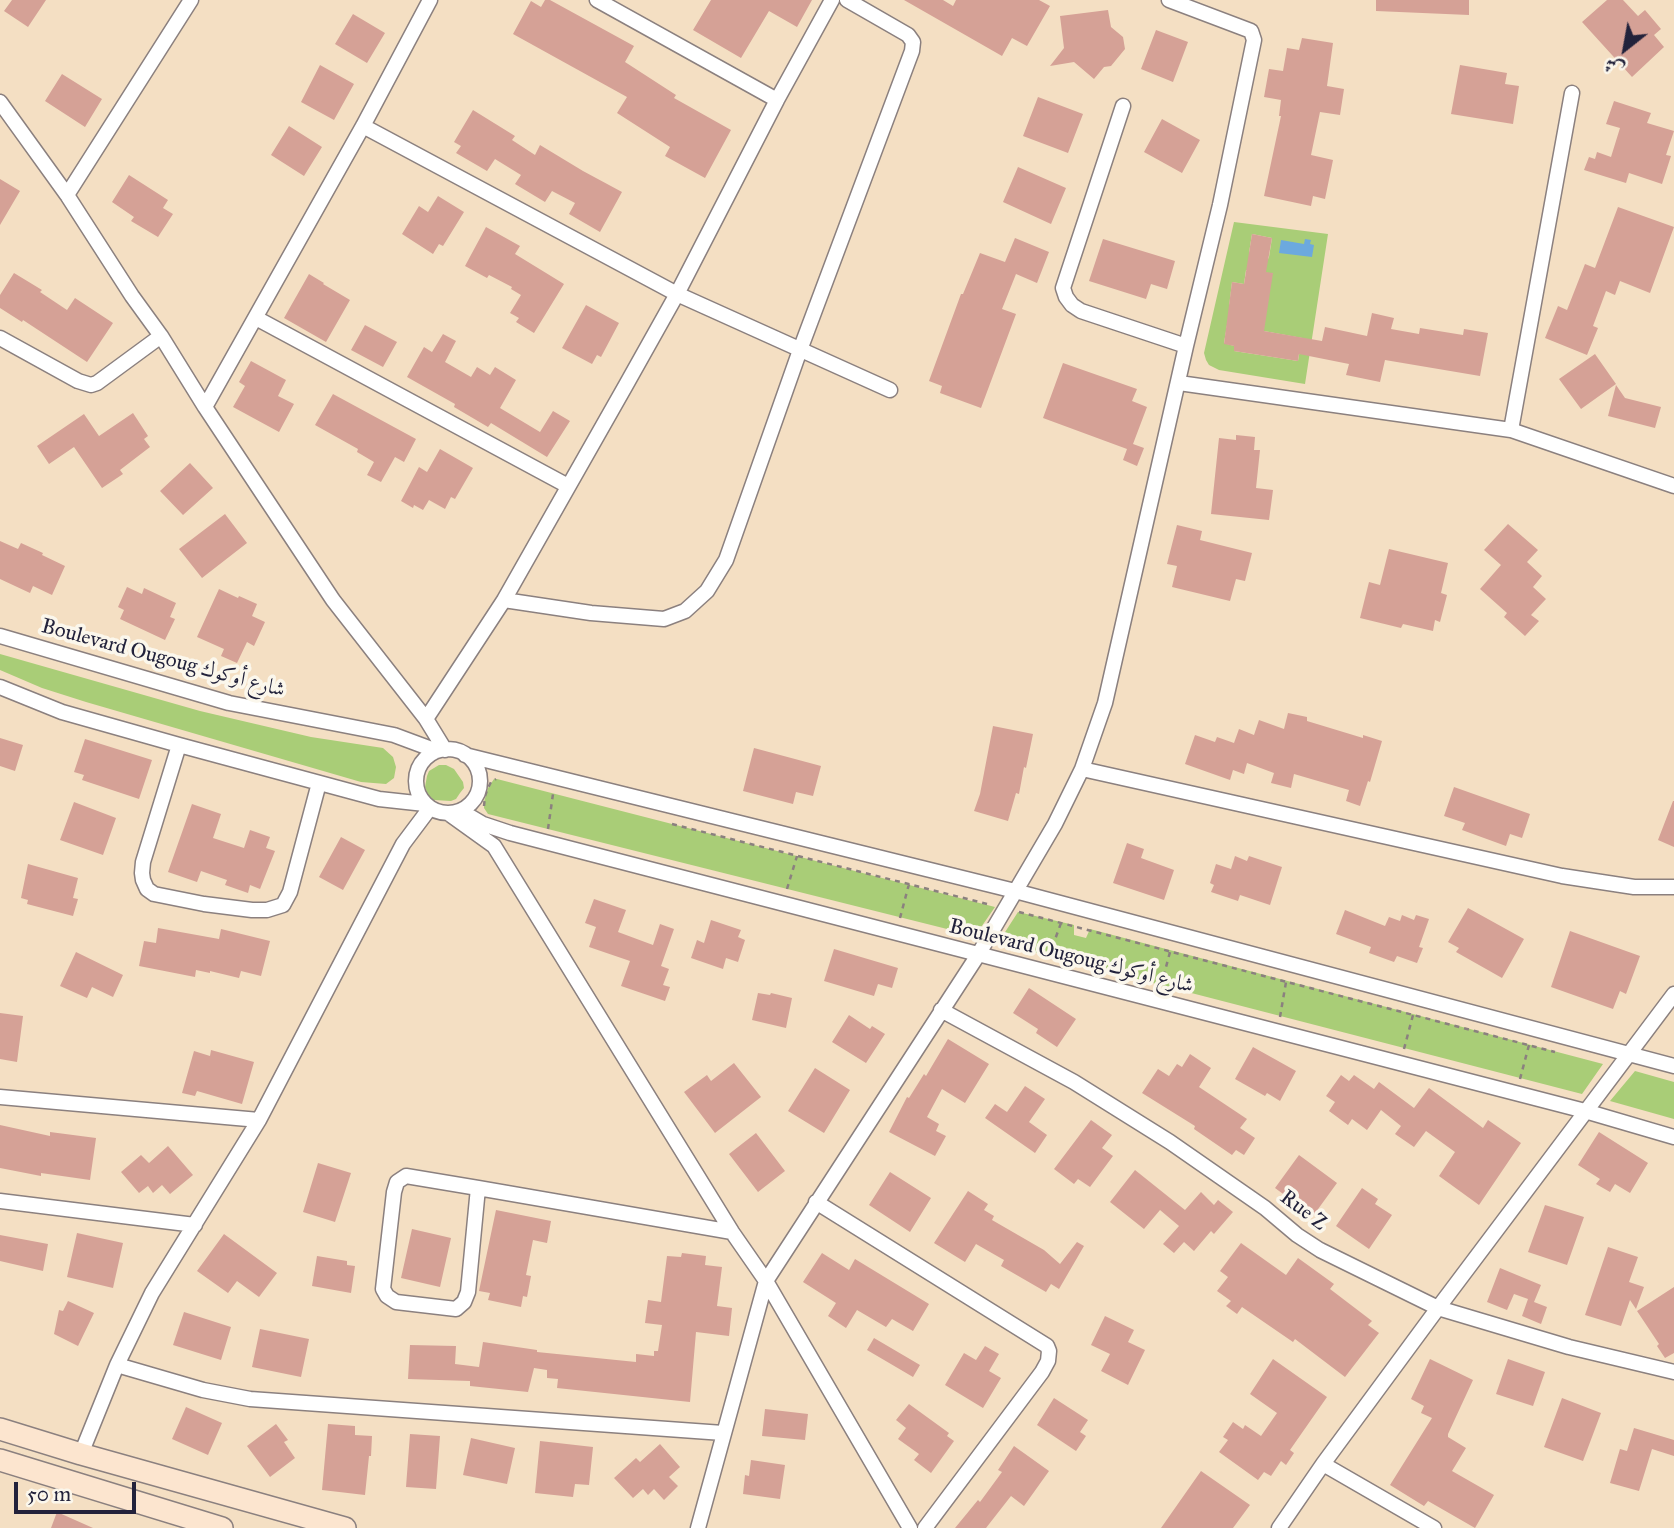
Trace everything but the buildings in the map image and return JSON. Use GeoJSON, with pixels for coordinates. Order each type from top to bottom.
{"type":"FeatureCollection","features":[{"type":"Feature","properties":{"kind":"main road"},"geometry":{"type":"LineString","coordinates":[[0,1429],[345,1528]]}},
{"type":"Feature","properties":{"kind":"main road"},"geometry":{"type":"LineString","coordinates":[[0,1460],[222,1528]]}},
{"type":"Feature","properties":{"kind":"street"},"geometry":{"type":"LineString","coordinates":[[67,195],[191,0]]}},
{"type":"Feature","properties":{"kind":"street"},"geometry":{"type":"LineString","coordinates":[[205,407],[363,126],[430,0]]}},
{"type":"Feature","properties":{"kind":"street"},"geometry":{"type":"LineString","coordinates":[[597,0],[778,100]]}},
{"type":"Feature","properties":{"kind":"street"},"geometry":{"type":"LineString","coordinates":[[426,719],[504,600],[677,294],[831,0]]}},
{"type":"Feature","properties":{"kind":"street"},"geometry":{"type":"LineString","coordinates":[[504,600],[664,619],[685,611],[707,592],[726,560],[800,350],[908,62],[913,41],[908,35],[847,0]]}},
{"type":"Feature","properties":{"kind":"street"},"geometry":{"type":"LineString","coordinates":[[698,1528],[766,1280],[978,955],[1055,824],[1082,769],[1105,703],[1220,205],[1254,40],[1251,32],[1169,0]]}},
{"type":"Feature","properties":{"kind":"street"},"geometry":{"type":"LineString","coordinates":[[1511,430],[1572,93]]}},
{"type":"Feature","properties":{"kind":"street"},"geometry":{"type":"LineString","coordinates":[[0,103],[67,195],[333,600],[426,719],[441,751]]}},
{"type":"Feature","properties":{"kind":"street"},"geometry":{"type":"LineString","coordinates":[[1123,106],[1063,288],[1072,305],[1081,311],[1186,346]]}},
{"type":"Feature","properties":{"kind":"street"},"geometry":{"type":"LineString","coordinates":[[363,126],[677,294],[890,390]]}},
{"type":"Feature","properties":{"kind":"street"},"geometry":{"type":"LineString","coordinates":[[256,318],[568,486]]}},
{"type":"Feature","properties":{"kind":"street"},"geometry":{"type":"LineString","coordinates":[[0,338],[90,385],[97,383],[161,337]]}},
{"type":"Feature","properties":{"kind":"street"},"geometry":{"type":"LineString","coordinates":[[1178,383],[1511,430],[1674,486]]}},
{"type":"Feature","properties":{"kind":"street","name":"Boulevard Ougoug شارع أوكوك"},"geometry":{"type":"LineString","coordinates":[[0,636],[229,703],[394,734],[441,751]]}},
{"type":"Feature","properties":{"kind":"street"},"geometry":{"type":"LineString","coordinates":[[0,687],[62,712],[379,799],[428,806],[439,812],[455,812],[474,800],[480,776],[466,755]]}},
{"type":"Feature","properties":{"kind":"street"},"geometry":{"type":"LineString","coordinates":[[179,745],[143,862],[143,880],[147,889],[154,894],[252,911],[267,911],[283,905],[290,892],[319,783]]}},
{"type":"Feature","properties":{"kind":"street"},"geometry":{"type":"LineString","coordinates":[[428,806],[417,790],[417,774],[424,760],[441,751],[456,750],[466,755],[1015,891],[1674,1066]]}},
{"type":"Feature","properties":{"kind":"street"},"geometry":{"type":"LineString","coordinates":[[1082,769],[1574,878],[1634,887],[1674,887]]}},
{"type":"Feature","properties":{"kind":"street"},"geometry":{"type":"LineString","coordinates":[[80,1454],[117,1365],[152,1293],[259,1120],[403,844],[428,806]]}},
{"type":"Feature","properties":{"kind":"street"},"geometry":{"type":"LineString","coordinates":[[455,812],[494,846],[732,1232],[766,1280],[910,1528]]}},
{"type":"Feature","properties":{"kind":"street","name":"Boulevard Ougoug شارع أوكوك"},"geometry":{"type":"LineString","coordinates":[[455,812],[509,833],[1585,1111],[1674,1137]]}},
{"type":"Feature","properties":{"kind":"street"},"geometry":{"type":"LineString","coordinates":[[1279,1528],[1438,1308],[1674,994]]}},
{"type":"Feature","properties":{"kind":"street","name":"Rue Z"},"geometry":{"type":"LineString","coordinates":[[941,1010],[1074,1082],[1170,1142],[1320,1250],[1438,1308],[1569,1347],[1674,1372]]}},
{"type":"Feature","properties":{"kind":"street"},"geometry":{"type":"LineString","coordinates":[[0,1097],[259,1120]]}},
{"type":"Feature","properties":{"kind":"street"},"geometry":{"type":"LineString","coordinates":[[478,1188],[468,1292],[464,1302],[456,1309],[396,1302],[387,1296],[383,1289],[394,1192],[397,1182],[406,1176],[478,1188],[732,1232]]}},
{"type":"Feature","properties":{"kind":"street"},"geometry":{"type":"LineString","coordinates":[[0,1201],[195,1225]]}},
{"type":"Feature","properties":{"kind":"street"},"geometry":{"type":"LineString","coordinates":[[816,1202],[1047,1346],[1048,1361],[1042,1373],[925,1528]]}},
{"type":"Feature","properties":{"kind":"street"},"geometry":{"type":"LineString","coordinates":[[117,1365],[203,1390],[250,1399],[723,1433]]}},
{"type":"Feature","properties":{"kind":"street"},"geometry":{"type":"LineString","coordinates":[[1323,1464],[1434,1528]]}},
{"type":"Feature","properties":{"kind":"path"},"geometry":{"type":"LineString","coordinates":[[486,812],[485,796],[491,782],[497,779]]}},
{"type":"Feature","properties":{"kind":"path"},"geometry":{"type":"LineString","coordinates":[[548,829],[553,793]]}},
{"type":"Feature","properties":{"kind":"path"},"geometry":{"type":"LineString","coordinates":[[669,823],[995,906]]}},
{"type":"Feature","properties":{"kind":"path"},"geometry":{"type":"LineString","coordinates":[[787,889],[797,856]]}},
{"type":"Feature","properties":{"kind":"path"},"geometry":{"type":"LineString","coordinates":[[900,918],[909,884]]}},
{"type":"Feature","properties":{"kind":"path"},"geometry":{"type":"LineString","coordinates":[[1018,912],[1566,1055]]}},
{"type":"Feature","properties":{"kind":"path"},"geometry":{"type":"LineString","coordinates":[[1049,956],[1061,922]]}},
{"type":"Feature","properties":{"kind":"path"},"geometry":{"type":"LineString","coordinates":[[1161,986],[1170,950]]}},
{"type":"Feature","properties":{"kind":"path"},"geometry":{"type":"LineString","coordinates":[[1280,1017],[1286,981]]}},
{"type":"Feature","properties":{"kind":"path"},"geometry":{"type":"LineString","coordinates":[[1404,1049],[1413,1015]]}},
{"type":"Feature","properties":{"kind":"path"},"geometry":{"type":"LineString","coordinates":[[1520,1079],[1529,1045]]}},
{"type":"Feature","properties":{"kind":"green space"},"geometry":{"type":"Polygon","coordinates":[[[1234,222],[1328,234],[1305,384],[1219,370],[1209,365],[1204,353],[1234,222]],[[1252,234],[1249,270],[1246,270],[1244,284],[1232,282],[1229,307],[1240,309],[1228,319],[1224,343],[1234,346],[1234,351],[1298,361],[1302,338],[1264,331],[1262,272],[1269,257],[1272,238],[1252,234]]]}},
{"type":"Feature","properties":{"kind":"green space"},"geometry":{"type":"Polygon","coordinates":[[[0,654],[200,711],[311,737],[383,748],[393,757],[396,767],[394,778],[386,784],[361,782],[86,702],[42,688],[0,670],[0,654]]]}},
{"type":"Feature","properties":{"kind":"green space"},"geometry":{"type":"Polygon","coordinates":[[[439,765],[454,769],[463,782],[464,788],[456,799],[434,800],[428,795],[425,787],[427,776],[429,771],[439,765]]]}},
{"type":"Feature","properties":{"kind":"green space"},"geometry":{"type":"Polygon","coordinates":[[[494,779],[995,907],[975,936],[488,814],[484,802],[494,779]]]}},
{"type":"Feature","properties":{"kind":"green space"},"geometry":{"type":"Polygon","coordinates":[[[1018,912],[1074,925],[1074,935],[1086,938],[1090,929],[1603,1064],[1582,1094],[998,943],[1018,912]]]}},
{"type":"Feature","properties":{"kind":"green space"},"geometry":{"type":"Polygon","coordinates":[[[1635,1071],[1674,1082],[1674,1119],[1610,1101],[1635,1071]]]}},
{"type":"Feature","properties":{"kind":"water"},"geometry":{"type":"Polygon","coordinates":[[[1305,239],[1311,240],[1310,244],[1314,245],[1312,257],[1279,253],[1281,240],[1304,244],[1305,239]]]}}]}
